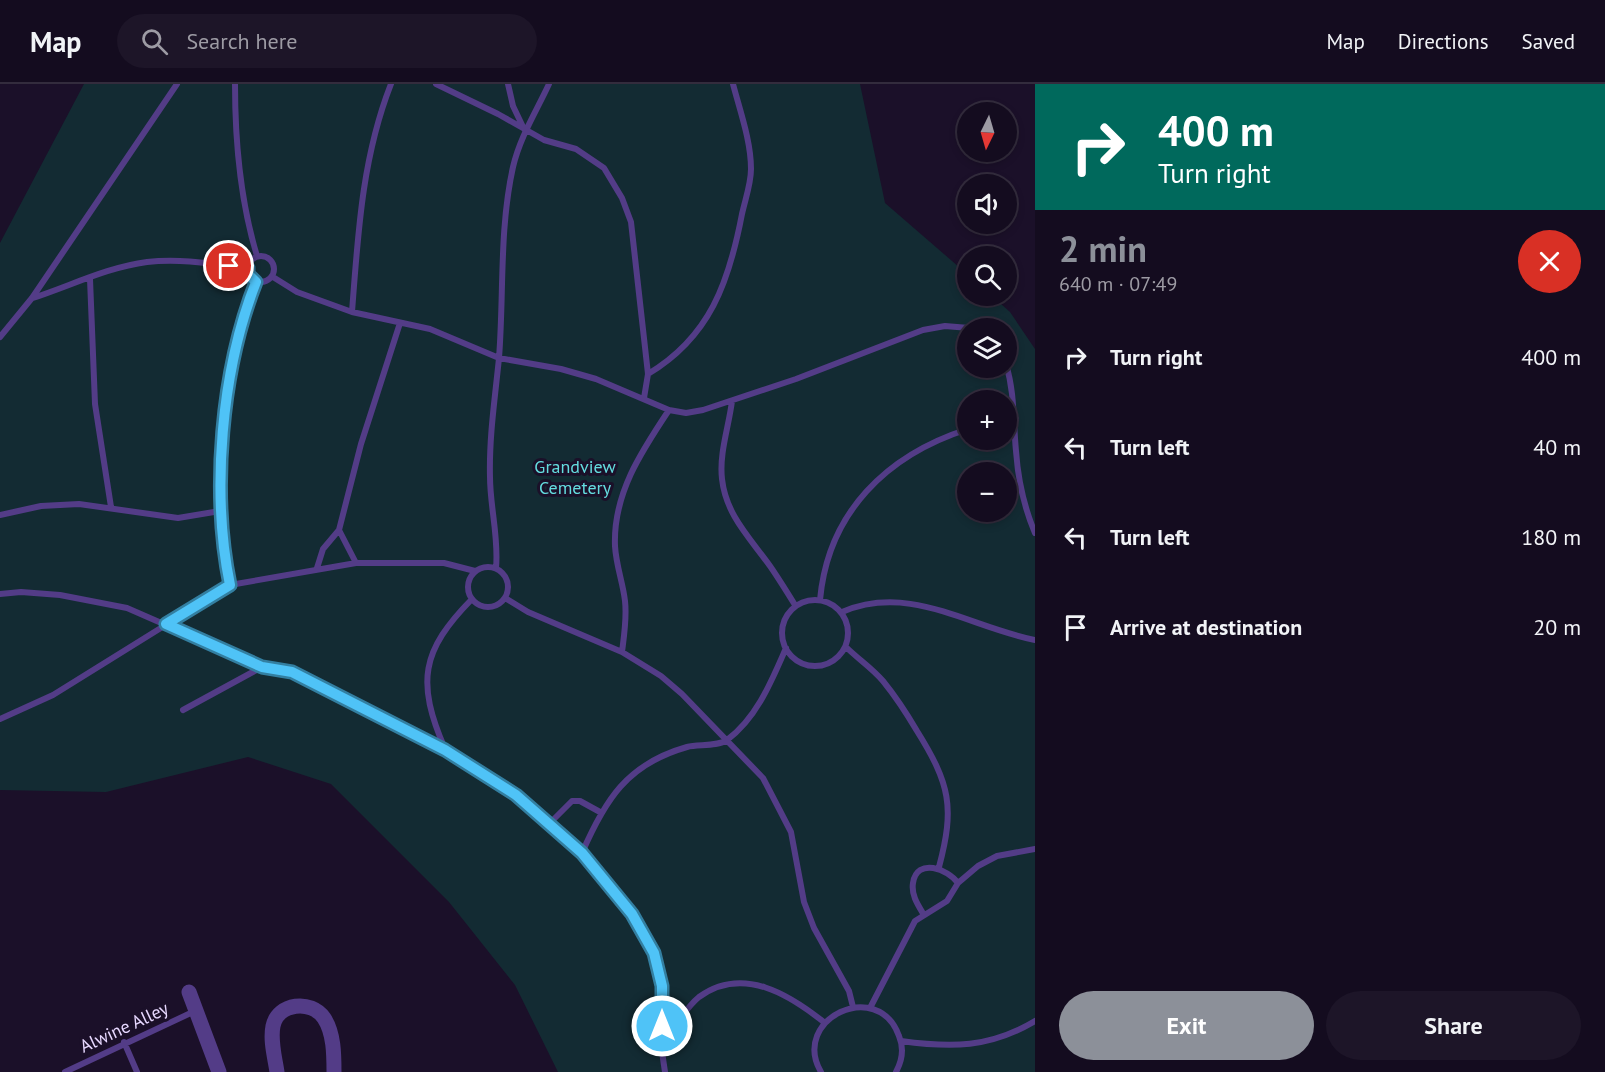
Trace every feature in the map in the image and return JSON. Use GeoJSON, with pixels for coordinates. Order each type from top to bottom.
{"type":"FeatureCollection","features":[{"type":"Feature","properties":{"kind":"street"},"geometry":{"type":"LineString","coordinates":[[189,992],[219,1072]]}},
{"type":"Feature","properties":{"kind":"street"},"geometry":{"type":"LineString","coordinates":[[277,1072],[273,1044],[274,1023],[279,1013],[296,1006],[315,1010],[327,1023],[334,1052],[334,1072]]}},
{"type":"Feature","properties":{"kind":"lane"},"geometry":{"type":"LineString","coordinates":[[0,337],[32,298],[177,84]]}},
{"type":"Feature","properties":{"kind":"lane"},"geometry":{"type":"LineString","coordinates":[[235,84],[239,177],[246,219],[257,256]]}},
{"type":"Feature","properties":{"kind":"lane"},"geometry":{"type":"LineString","coordinates":[[352,312],[359,213],[366,169],[391,84]]}},
{"type":"Feature","properties":{"kind":"lane"},"geometry":{"type":"LineString","coordinates":[[436,84],[498,114],[544,140],[576,149],[604,168],[622,198],[631,222],[648,374],[644,398]]}},
{"type":"Feature","properties":{"kind":"lane"},"geometry":{"type":"LineString","coordinates":[[508,84],[513,106],[524,130]]}},
{"type":"Feature","properties":{"kind":"lane"},"geometry":{"type":"LineString","coordinates":[[496,568],[485,567],[475,572],[469,580],[468,590],[472,599],[480,605],[489,607],[505,598],[508,581],[496,568],[490,479],[490,420],[499,358],[505,216],[513,165],[524,130],[533,120],[549,84]]}},
{"type":"Feature","properties":{"kind":"lane"},"geometry":{"type":"LineString","coordinates":[[648,374],[673,359],[698,329],[716,304],[730,272],[751,172],[750,151],[733,84]]}},
{"type":"Feature","properties":{"kind":"lane"},"geometry":{"type":"LineString","coordinates":[[257,256],[266,256],[272,261],[275,269],[273,277],[268,281],[256,282],[248,274],[250,261],[257,256]]}},
{"type":"Feature","properties":{"kind":"lane"},"geometry":{"type":"LineString","coordinates":[[32,298],[147,262],[191,262],[248,268]]}},
{"type":"Feature","properties":{"kind":"lane"},"geometry":{"type":"LineString","coordinates":[[273,277],[297,292],[352,312],[430,329],[499,358],[561,369],[644,398],[669,410],[686,412],[703,410],[732,401],[923,330],[945,326],[957,327]]}},
{"type":"Feature","properties":{"kind":"lane"},"geometry":{"type":"LineString","coordinates":[[90,279],[95,404],[111,507]]}},
{"type":"Feature","properties":{"kind":"lane"},"geometry":{"type":"LineString","coordinates":[[230,585],[220,512],[223,443],[231,368],[240,328],[256,282]]}},
{"type":"Feature","properties":{"kind":"lane"},"geometry":{"type":"LineString","coordinates":[[317,568],[323,549],[339,530],[361,444],[400,323]]}},
{"type":"Feature","properties":{"kind":"lane"},"geometry":{"type":"LineString","coordinates":[[732,401],[722,457],[722,479],[728,504],[737,524],[771,568],[795,605]]}},
{"type":"Feature","properties":{"kind":"lane"},"geometry":{"type":"LineString","coordinates":[[622,652],[626,602],[615,548],[616,521],[621,497],[632,470],[669,410]]}},
{"type":"Feature","properties":{"kind":"lane"},"geometry":{"type":"LineString","coordinates":[[820,600],[823,570],[833,543],[850,512],[877,478],[936,439],[957,432]]}},
{"type":"Feature","properties":{"kind":"lane"},"geometry":{"type":"LineString","coordinates":[[1016,450],[1026,510],[1035,533]]}},
{"type":"Feature","properties":{"kind":"lane"},"geometry":{"type":"LineString","coordinates":[[0,515],[41,506],[111,507],[178,518],[220,512]]}},
{"type":"Feature","properties":{"kind":"lane"},"geometry":{"type":"LineString","coordinates":[[339,530],[356,563]]}},
{"type":"Feature","properties":{"kind":"lane"},"geometry":{"type":"LineString","coordinates":[[0,719],[52,695],[230,585],[356,563],[444,563],[475,572]]}},
{"type":"Feature","properties":{"kind":"lane"},"geometry":{"type":"LineString","coordinates":[[0,594],[21,591],[100,601],[127,608],[262,667],[292,672],[445,750],[516,795],[582,853],[632,914],[654,953],[662,986],[662,1045],[665,1072]]}},
{"type":"Feature","properties":{"kind":"lane"},"geometry":{"type":"LineString","coordinates":[[505,598],[528,612],[622,652],[660,676],[682,694],[763,778],[780,806],[791,832],[804,902],[814,928],[849,991],[854,1007]]}},
{"type":"Feature","properties":{"kind":"lane"},"geometry":{"type":"LineString","coordinates":[[445,750],[431,713],[426,683],[428,667],[434,647],[449,623],[472,599]]}},
{"type":"Feature","properties":{"kind":"lane"},"geometry":{"type":"LineString","coordinates":[[808,600],[820,600],[834,604],[842,612],[848,624],[846,646],[831,663],[820,666],[798,661],[786,648],[782,633],[783,622],[795,605],[808,600]]}},
{"type":"Feature","properties":{"kind":"lane"},"geometry":{"type":"LineString","coordinates":[[842,612],[857,605],[879,601],[916,602],[950,612],[1010,635],[1035,640]]}},
{"type":"Feature","properties":{"kind":"lane"},"geometry":{"type":"LineString","coordinates":[[846,646],[872,670],[900,704],[937,762],[946,783],[948,822],[939,867]]}},
{"type":"Feature","properties":{"kind":"lane"},"geometry":{"type":"LineString","coordinates":[[582,853],[600,812],[625,779],[656,758],[688,747],[725,741],[751,716],[786,648]]}},
{"type":"Feature","properties":{"kind":"lane"},"geometry":{"type":"LineString","coordinates":[[183,710],[262,667]]}},
{"type":"Feature","properties":{"kind":"lane"},"geometry":{"type":"LineString","coordinates":[[550,823],[572,801],[580,801],[600,812]]}},
{"type":"Feature","properties":{"kind":"lane"},"geometry":{"type":"LineString","coordinates":[[870,1008],[903,940],[915,921],[947,901],[958,883],[978,866],[997,856],[1035,849]]}},
{"type":"Feature","properties":{"kind":"lane"},"geometry":{"type":"LineString","coordinates":[[924,915],[916,902],[913,880],[928,867],[939,867],[952,873],[958,883]]}},
{"type":"Feature","properties":{"kind":"lane"},"geometry":{"type":"LineString","coordinates":[[662,1045],[699,997],[725,986],[748,984],[781,992],[795,999],[825,1023]]}},
{"type":"Feature","properties":{"kind":"lane"},"geometry":{"type":"LineString","coordinates":[[821,1072],[815,1057],[815,1045],[825,1023],[843,1010],[854,1007],[870,1008],[890,1020],[901,1041],[902,1054],[896,1072]]}},
{"type":"Feature","properties":{"kind":"lane","name":"Alwine Alley"},"geometry":{"type":"LineString","coordinates":[[65,1072],[124,1042],[196,1010]]}},
{"type":"Feature","properties":{"kind":"lane"},"geometry":{"type":"LineString","coordinates":[[901,1041],[945,1047],[970,1046],[995,1039],[1035,1021]]}},
{"type":"Feature","properties":{"kind":"lane"},"geometry":{"type":"LineString","coordinates":[[124,1042],[137,1072]]}},
{"type":"Feature","properties":{"kind":"green space","name":"Grandview Cemetery"},"geometry":{"type":"Polygon","coordinates":[[[84,84],[860,84],[885,203],[957,265],[957,306],[1003,306],[1014,318],[957,318],[957,378],[1017,378],[1017,322],[1035,349],[1035,1072],[558,1072],[515,985],[449,902],[331,784],[248,757],[106,792],[0,790],[0,243],[84,84]]]}},
{"type":"Feature","properties":{"kind":"route"},"geometry":{"type":"LineString","coordinates":[[229,266],[248,268],[248,274],[256,282],[246,305],[231,368],[223,443],[220,512],[230,585],[166,624],[262,667],[292,672],[445,750],[516,795],[582,853],[632,914],[654,953],[662,986],[662,1026]]}}]}
